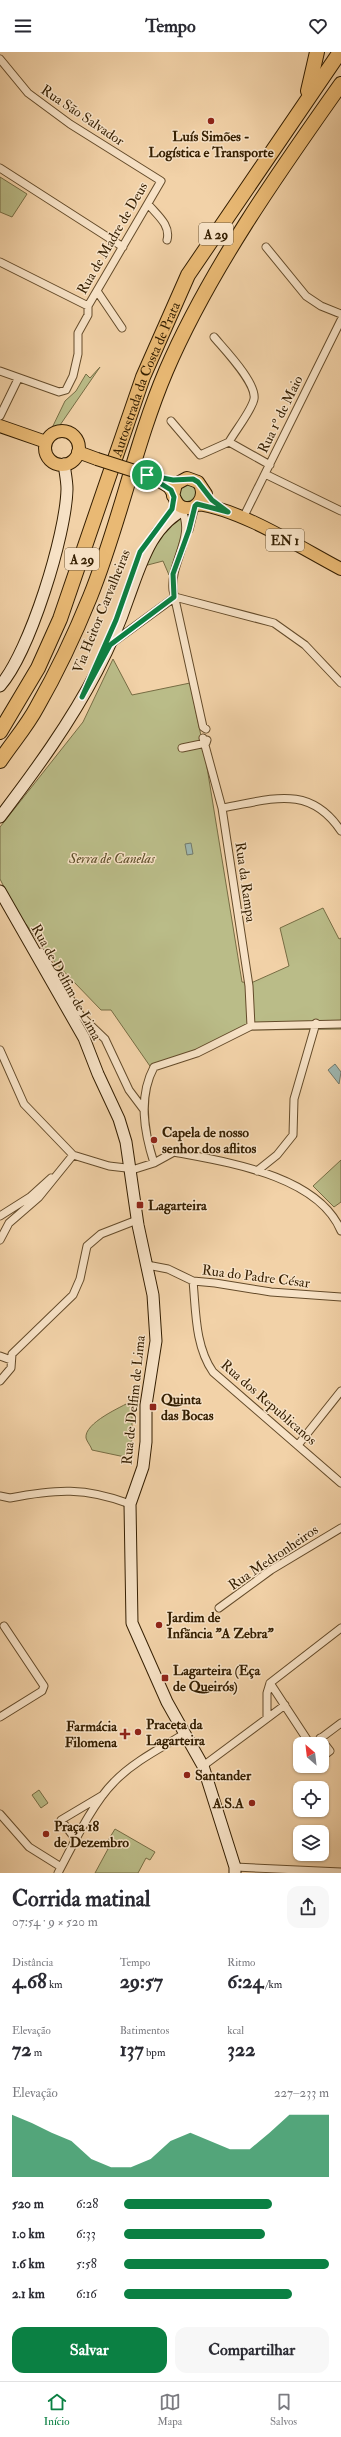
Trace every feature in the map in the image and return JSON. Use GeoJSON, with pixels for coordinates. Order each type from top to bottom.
{"type":"FeatureCollection","features":[{"type":"Feature","properties":{"kind":"highway"},"geometry":{"type":"LineString","coordinates":[[306,99],[317,52]]}},
{"type":"Feature","properties":{"kind":"highway","name":"Autoestrada da Costa de Prata"},"geometry":{"type":"LineString","coordinates":[[0,732],[38,668],[60,619],[143,377],[188,275],[306,99],[340,52]]}},
{"type":"Feature","properties":{"kind":"highway","name":"Autoestrada da Costa de Prata"},"geometry":{"type":"LineString","coordinates":[[0,761],[36,709],[65,655],[85,608],[147,421],[166,371],[198,306],[267,192],[341,84]]}},
{"type":"Feature","properties":{"kind":"main road"},"geometry":{"type":"LineString","coordinates":[[0,426],[46,442]]}},
{"type":"Feature","properties":{"kind":"main road"},"geometry":{"type":"LineString","coordinates":[[59,432],[70,433],[77,441],[78,452],[72,462],[56,464],[48,458],[46,453],[46,442],[53,434],[59,432]]}},
{"type":"Feature","properties":{"kind":"main road","name":"EN 1"},"geometry":{"type":"LineString","coordinates":[[78,452],[147,475],[180,480],[193,479],[212,500],[228,512]]}},
{"type":"Feature","properties":{"kind":"main road"},"geometry":{"type":"LineString","coordinates":[[0,686],[18,658],[39,607],[61,527],[67,489],[64,464]]}},
{"type":"Feature","properties":{"kind":"main road","name":"EN 1"},"geometry":{"type":"LineString","coordinates":[[147,475],[168,486],[184,504],[228,512],[243,518],[341,569]]}},
{"type":"Feature","properties":{"kind":"main road"},"geometry":{"type":"LineString","coordinates":[[180,480],[174,487],[184,504],[202,496],[201,488]]}},
{"type":"Feature","properties":{"kind":"main road","name":"Via Heitor Carvalheiras"},"geometry":{"type":"LineString","coordinates":[[0,817],[32,775],[82,697],[110,645],[146,551],[162,527],[184,504]]}},
{"type":"Feature","properties":{"kind":"main road","name":"Via Heitor Carvalheiras"},"geometry":{"type":"LineString","coordinates":[[82,697],[116,620],[134,565],[151,536],[172,509],[184,504]]}},
{"type":"Feature","properties":{"kind":"main road","name":"Rua de Delfim de Lima"},"geometry":{"type":"LineString","coordinates":[[0,891],[84,1038],[98,1074],[119,1119],[126,1142],[137,1220],[153,1295],[156,1341],[146,1405],[146,1442],[143,1467],[130,1504],[132,1623],[167,1702],[203,1766],[235,1870]]}},
{"type":"Feature","properties":{"kind":"street","name":"Rua São Salvador"},"geometry":{"type":"LineString","coordinates":[[0,59],[28,93],[70,124],[161,182]]}},
{"type":"Feature","properties":{"kind":"street"},"geometry":{"type":"LineString","coordinates":[[0,168],[123,247]]}},
{"type":"Feature","properties":{"kind":"street","name":"Rua de Madre de Deus"},"geometry":{"type":"LineString","coordinates":[[0,262],[88,306],[161,182]]}},
{"type":"Feature","properties":{"kind":"street"},"geometry":{"type":"LineString","coordinates":[[148,204],[166,226],[169,234],[167,240]]}},
{"type":"Feature","properties":{"kind":"street"},"geometry":{"type":"LineString","coordinates":[[266,247],[306,296],[320,306],[341,314]]}},
{"type":"Feature","properties":{"kind":"street"},"geometry":{"type":"LineString","coordinates":[[97,291],[122,328]]}},
{"type":"Feature","properties":{"kind":"street"},"geometry":{"type":"LineString","coordinates":[[0,371],[18,379],[59,392],[66,390],[73,376],[78,354],[78,333],[88,314],[88,306]]}},
{"type":"Feature","properties":{"kind":"street","name":"Rua 1º de Maio"},"geometry":{"type":"LineString","coordinates":[[243,518],[341,320]]}},
{"type":"Feature","properties":{"kind":"street"},"geometry":{"type":"LineString","coordinates":[[171,421],[200,455],[229,442],[254,399],[254,390],[248,378],[214,337]]}},
{"type":"Feature","properties":{"kind":"street"},"geometry":{"type":"LineString","coordinates":[[0,416],[18,379]]}},
{"type":"Feature","properties":{"kind":"street"},"geometry":{"type":"LineString","coordinates":[[229,442],[270,465]]}},
{"type":"Feature","properties":{"kind":"street"},"geometry":{"type":"LineString","coordinates":[[265,474],[341,511]]}},
{"type":"Feature","properties":{"kind":"street"},"geometry":{"type":"LineString","coordinates":[[184,504],[187,524],[185,537]]}},
{"type":"Feature","properties":{"kind":"street","name":"Rua da Rampa"},"geometry":{"type":"LineString","coordinates":[[184,504],[189,530],[185,537],[173,574],[174,597],[222,808],[249,986],[251,1026]]}},
{"type":"Feature","properties":{"kind":"street"},"geometry":{"type":"LineString","coordinates":[[110,645],[174,597],[274,623],[305,646],[341,683]]}},
{"type":"Feature","properties":{"kind":"street"},"geometry":{"type":"LineString","coordinates":[[182,748],[205,734]]}},
{"type":"Feature","properties":{"kind":"street"},"geometry":{"type":"LineString","coordinates":[[222,808],[282,798],[308,801],[322,808],[332,818],[341,831]]}},
{"type":"Feature","properties":{"kind":"street"},"geometry":{"type":"LineString","coordinates":[[25,936],[31,936],[81,1016],[105,1039],[128,1090],[144,1110]]}},
{"type":"Feature","properties":{"kind":"street"},"geometry":{"type":"LineString","coordinates":[[257,1171],[277,1155],[293,1135],[294,1099],[316,1023]]}},
{"type":"Feature","properties":{"kind":"street"},"geometry":{"type":"LineString","coordinates":[[154,1163],[144,1110],[147,1081],[154,1068],[197,1053],[251,1026],[316,1023],[341,1024]]}},
{"type":"Feature","properties":{"kind":"street"},"geometry":{"type":"LineString","coordinates":[[0,1050],[24,1104],[73,1155],[109,1166],[135,1169],[154,1163],[174,1152],[286,1179],[307,1193],[337,1220],[341,1231]]}},
{"type":"Feature","properties":{"kind":"street"},"geometry":{"type":"LineString","coordinates":[[0,1240],[9,1223],[39,1197],[73,1155]]}},
{"type":"Feature","properties":{"kind":"street"},"geometry":{"type":"LineString","coordinates":[[0,1216],[30,1197],[68,1161]]}},
{"type":"Feature","properties":{"kind":"street"},"geometry":{"type":"LineString","coordinates":[[0,1381],[11,1368],[12,1354],[73,1295],[80,1279],[87,1246],[101,1234],[137,1220]]}},
{"type":"Feature","properties":{"kind":"street","name":"Rua do Padre César"},"geometry":{"type":"LineString","coordinates":[[147,1265],[168,1269],[192,1281],[215,1282],[278,1293],[341,1297]]}},
{"type":"Feature","properties":{"kind":"street","name":"Rua dos Republicanos"},"geometry":{"type":"LineString","coordinates":[[192,1281],[199,1341],[202,1354],[217,1377],[341,1483]]}},
{"type":"Feature","properties":{"kind":"street"},"geometry":{"type":"LineString","coordinates":[[0,1356],[11,1360]]}},
{"type":"Feature","properties":{"kind":"street"},"geometry":{"type":"LineString","coordinates":[[298,1446],[341,1392]]}},
{"type":"Feature","properties":{"kind":"street"},"geometry":{"type":"LineString","coordinates":[[0,1496],[10,1498],[69,1490],[99,1494],[130,1504]]}},
{"type":"Feature","properties":{"kind":"street","name":"Rua Medronheiros"},"geometry":{"type":"LineString","coordinates":[[219,1608],[271,1570],[341,1528]]}},
{"type":"Feature","properties":{"kind":"street"},"geometry":{"type":"LineString","coordinates":[[0,1718],[42,1691],[44,1686],[4,1626]]}},
{"type":"Feature","properties":{"kind":"street"},"geometry":{"type":"LineString","coordinates":[[267,1717],[267,1693],[271,1682],[341,1628]]}},
{"type":"Feature","properties":{"kind":"street"},"geometry":{"type":"LineString","coordinates":[[271,1682],[306,1737]]}},
{"type":"Feature","properties":{"kind":"street"},"geometry":{"type":"LineString","coordinates":[[203,1766],[285,1705]]}},
{"type":"Feature","properties":{"kind":"street"},"geometry":{"type":"LineString","coordinates":[[321,1737],[341,1722]]}},
{"type":"Feature","properties":{"kind":"street"},"geometry":{"type":"LineString","coordinates":[[0,1814],[29,1846],[59,1870],[104,1794],[125,1772],[184,1734]]}},
{"type":"Feature","properties":{"kind":"street"},"geometry":{"type":"LineString","coordinates":[[76,1840],[61,1820],[104,1794]]}},
{"type":"Feature","properties":{"kind":"street"},"geometry":{"type":"LineString","coordinates":[[235,1870],[341,1872]]}},
{"type":"Feature","properties":{"kind":"green space"},"geometry":{"type":"Polygon","coordinates":[[[0,177],[27,194],[12,217],[0,212],[0,177]]]}},
{"type":"Feature","properties":{"kind":"green space"},"geometry":{"type":"Polygon","coordinates":[[[100,367],[58,428],[51,430],[65,401],[76,391],[86,374],[90,378],[100,367]]]}},
{"type":"Feature","properties":{"kind":"green space"},"geometry":{"type":"Polygon","coordinates":[[[186,483],[195,486],[197,495],[191,502],[185,502],[179,498],[179,489],[186,483]]]}},
{"type":"Feature","properties":{"kind":"green space"},"geometry":{"type":"Polygon","coordinates":[[[178,517],[183,519],[185,525],[169,575],[163,561],[140,567],[152,544],[178,517]]]}},
{"type":"Feature","properties":{"kind":"green space","name":"Serra de Canelas"},"geometry":{"type":"Polygon","coordinates":[[[113,659],[132,695],[190,683],[205,755],[242,982],[251,983],[289,966],[280,928],[323,908],[339,939],[341,938],[341,1029],[247,1030],[152,1069],[111,1010],[101,1010],[46,953],[26,924],[21,921],[0,879],[0,827],[83,722],[113,659]]]}},
{"type":"Feature","properties":{"kind":"green space"},"geometry":{"type":"Polygon","coordinates":[[[341,1160],[341,1202],[334,1207],[313,1186],[341,1160]]]}},
{"type":"Feature","properties":{"kind":"green space"},"geometry":{"type":"Polygon","coordinates":[[[132,1401],[132,1440],[125,1457],[92,1450],[86,1438],[87,1432],[91,1427],[104,1416],[132,1401]]]}},
{"type":"Feature","properties":{"kind":"green space"},"geometry":{"type":"Polygon","coordinates":[[[39,1790],[48,1803],[41,1808],[32,1795],[39,1790]]]}},
{"type":"Feature","properties":{"kind":"green space"},"geometry":{"type":"Polygon","coordinates":[[[115,1829],[155,1852],[150,1860],[146,1858],[138,1873],[95,1873],[108,1849],[104,1847],[115,1829]]]}},
{"type":"Feature","properties":{"kind":"water"},"geometry":{"type":"Polygon","coordinates":[[[191,843],[193,854],[187,855],[185,844],[191,843]]]}},
{"type":"Feature","properties":{"kind":"water"},"geometry":{"type":"Polygon","coordinates":[[[335,1064],[341,1072],[339,1084],[328,1070],[335,1064]]]}},
{"type":"Feature","properties":{"kind":"place","name":"Luís Simões - Logística e Transporte"},"geometry":{"type":"Point","coordinates":[211,121]}},
{"type":"Feature","properties":{"kind":"place","name":"Capela de nosso senhor dos aflitos"},"geometry":{"type":"Point","coordinates":[154,1140]}},
{"type":"Feature","properties":{"kind":"place","name":"Lagarteira"},"geometry":{"type":"Point","coordinates":[140,1205]}},
{"type":"Feature","properties":{"kind":"place","name":"Quinta das Bocas"},"geometry":{"type":"Point","coordinates":[153,1407]}},
{"type":"Feature","properties":{"kind":"place","name":"Jardim de Infãncia \"A Zebra\""},"geometry":{"type":"Point","coordinates":[159,1625]}},
{"type":"Feature","properties":{"kind":"place","name":"Lagarteira (Eça de Queirós)"},"geometry":{"type":"Point","coordinates":[165,1678]}},
{"type":"Feature","properties":{"kind":"place","name":"Praceta da Lagarteira"},"geometry":{"type":"Point","coordinates":[138,1732]}},
{"type":"Feature","properties":{"kind":"place","name":"Farmácia Filomena"},"geometry":{"type":"Point","coordinates":[125,1734]}},
{"type":"Feature","properties":{"kind":"place","name":"Santander"},"geometry":{"type":"Point","coordinates":[187,1775]}},
{"type":"Feature","properties":{"kind":"place","name":"A.S.A"},"geometry":{"type":"Point","coordinates":[252,1803]}},
{"type":"Feature","properties":{"kind":"place","name":"Praça 18 de Dezembro"},"geometry":{"type":"Point","coordinates":[46,1834]}},
{"type":"Feature","properties":{"kind":"route"},"geometry":{"type":"LineString","coordinates":[[147,475],[173,480],[187,478],[193,479],[198,482],[208,497],[228,512],[197,504],[195,506],[189,530],[185,537],[173,574],[172,581],[174,597],[155,613],[110,645],[97,672],[82,697],[116,620],[134,565],[140,552],[172,509],[174,497],[171,490],[168,486],[147,475]]}}]}
